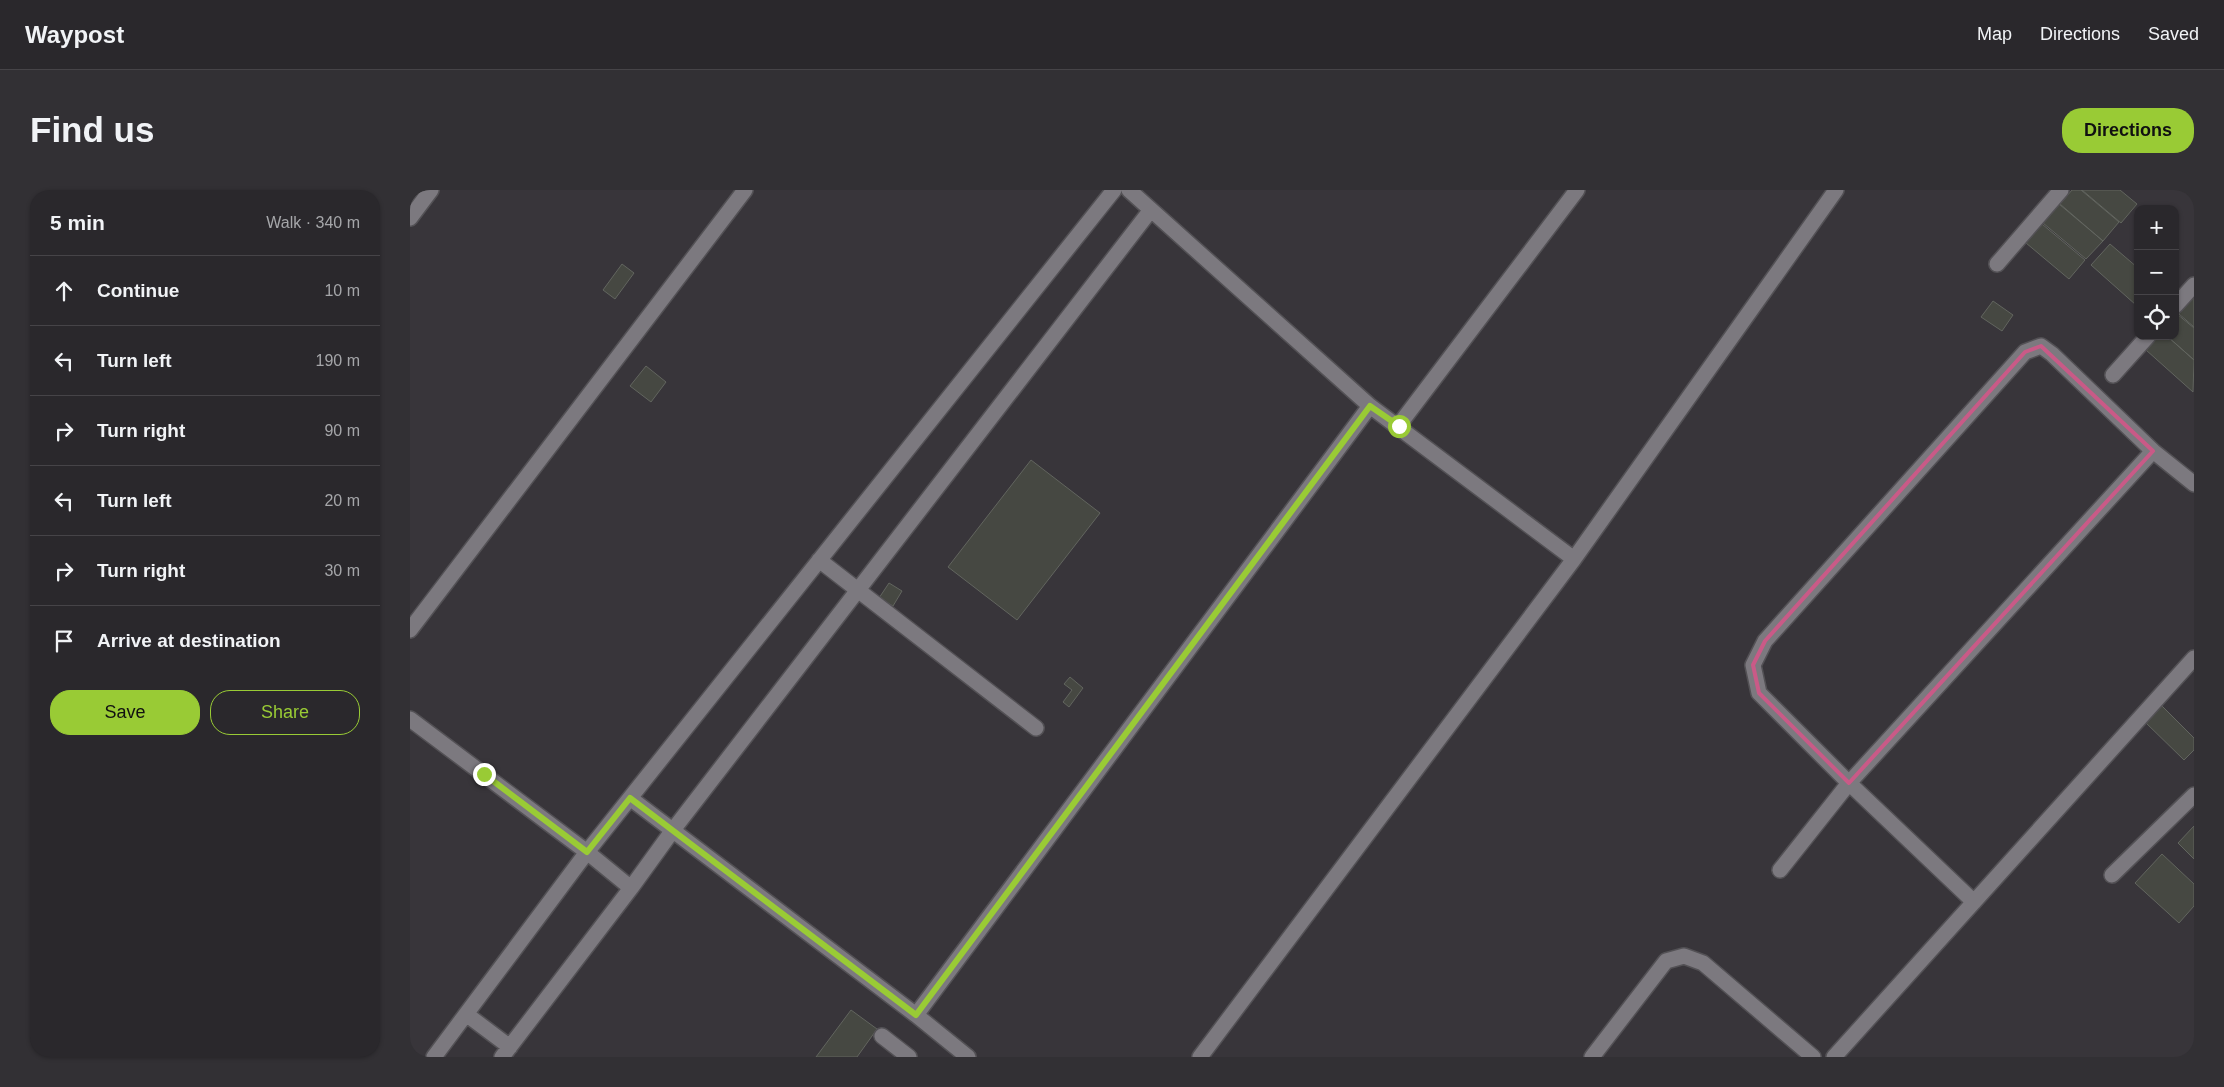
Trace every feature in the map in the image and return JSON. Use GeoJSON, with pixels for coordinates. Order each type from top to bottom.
{"type":"FeatureCollection","features":[{"type":"Feature","properties":{"kind":"street"},"geometry":{"type":"LineString","coordinates":[[410,218],[431,190]]}},
{"type":"Feature","properties":{"kind":"street"},"geometry":{"type":"LineString","coordinates":[[410,630],[745,190]]}},
{"type":"Feature","properties":{"kind":"street"},"geometry":{"type":"LineString","coordinates":[[434,1057],[587,852],[1114,190]]}},
{"type":"Feature","properties":{"kind":"street"},"geometry":{"type":"LineString","coordinates":[[1128,190],[1370,406],[1574,559]]}},
{"type":"Feature","properties":{"kind":"street"},"geometry":{"type":"LineString","coordinates":[[1399,426],[1577,190]]}},
{"type":"Feature","properties":{"kind":"street"},"geometry":{"type":"LineString","coordinates":[[1200,1057],[1574,559],[1836,190]]}},
{"type":"Feature","properties":{"kind":"street"},"geometry":{"type":"LineString","coordinates":[[1997,264],[2061,190]]}},
{"type":"Feature","properties":{"kind":"street"},"geometry":{"type":"LineString","coordinates":[[466,1014],[506,1052],[673,830],[1150,211]]}},
{"type":"Feature","properties":{"kind":"street"},"geometry":{"type":"LineString","coordinates":[[2179,302],[2194,285]]}},
{"type":"Feature","properties":{"kind":"street"},"geometry":{"type":"LineString","coordinates":[[2113,375],[2144,340]]}},
{"type":"Feature","properties":{"kind":"street"},"geometry":{"type":"LineString","coordinates":[[1974,902],[1849,783],[1759,693],[1753,665],[1765,641],[2025,352],[2041,346],[2052,354],[2153,451],[2194,484]]}},
{"type":"Feature","properties":{"kind":"street"},"geometry":{"type":"LineString","coordinates":[[916,1015],[1370,406]]}},
{"type":"Feature","properties":{"kind":"street"},"geometry":{"type":"LineString","coordinates":[[1780,870],[1849,783],[2153,451]]}},
{"type":"Feature","properties":{"kind":"street"},"geometry":{"type":"LineString","coordinates":[[820,560],[1036,728]]}},
{"type":"Feature","properties":{"kind":"street"},"geometry":{"type":"LineString","coordinates":[[1834,1057],[2194,658]]}},
{"type":"Feature","properties":{"kind":"street"},"geometry":{"type":"LineString","coordinates":[[410,719],[587,852],[631,888]]}},
{"type":"Feature","properties":{"kind":"street"},"geometry":{"type":"LineString","coordinates":[[2112,875],[2194,795]]}},
{"type":"Feature","properties":{"kind":"street"},"geometry":{"type":"LineString","coordinates":[[630,798],[916,1015],[968,1057]]}},
{"type":"Feature","properties":{"kind":"street"},"geometry":{"type":"LineString","coordinates":[[1592,1057],[1666,961],[1684,956],[1703,963],[1813,1057]]}},
{"type":"Feature","properties":{"kind":"street"},"geometry":{"type":"LineString","coordinates":[[882,1036],[909,1057]]}},
{"type":"Feature","properties":{"kind":"highlighted area"},"geometry":{"type":"Polygon","coordinates":[[[2041,346],[2153,451],[1849,783],[1759,693],[1753,665],[1765,641],[2025,352],[2041,346]]]}},
{"type":"Feature","properties":{"kind":"building"},"geometry":{"type":"Polygon","coordinates":[[[2072,190],[2081,190],[2119,222],[2103,241],[2060,204],[2072,190]]]}},
{"type":"Feature","properties":{"kind":"building"},"geometry":{"type":"Polygon","coordinates":[[[2082,190],[2120,190],[2137,204],[2134,205],[2134,208],[2121,223],[2082,190]]]}},
{"type":"Feature","properties":{"kind":"building"},"geometry":{"type":"Polygon","coordinates":[[[2059,204],[2103,241],[2086,259],[2043,223],[2059,204]]]}},
{"type":"Feature","properties":{"kind":"building"},"geometry":{"type":"Polygon","coordinates":[[[2042,224],[2085,260],[2069,279],[2026,243],[2042,224]]]}},
{"type":"Feature","properties":{"kind":"building"},"geometry":{"type":"Polygon","coordinates":[[[2110,244],[2134,265],[2134,303],[2091,265],[2110,244]]]}},
{"type":"Feature","properties":{"kind":"building"},"geometry":{"type":"Polygon","coordinates":[[[622,264],[634,273],[615,299],[603,290],[622,264]]]}},
{"type":"Feature","properties":{"kind":"building"},"geometry":{"type":"Polygon","coordinates":[[[2194,296],[2194,327],[2179,314],[2194,296]]]}},
{"type":"Feature","properties":{"kind":"building"},"geometry":{"type":"Polygon","coordinates":[[[1993,301],[2013,315],[2002,331],[1981,317],[1993,301]]]}},
{"type":"Feature","properties":{"kind":"building"},"geometry":{"type":"Polygon","coordinates":[[[2179,316],[2194,328],[2194,360],[2172,340],[2179,340],[2179,316]]]}},
{"type":"Feature","properties":{"kind":"building"},"geometry":{"type":"Polygon","coordinates":[[[2154,340],[2172,340],[2194,360],[2193,392],[2146,350],[2154,340]]]}},
{"type":"Feature","properties":{"kind":"building"},"geometry":{"type":"Polygon","coordinates":[[[646,366],[666,382],[651,402],[630,386],[646,366]]]}},
{"type":"Feature","properties":{"kind":"building"},"geometry":{"type":"Polygon","coordinates":[[[1031,460],[1100,513],[1017,620],[948,567],[1031,460]]]}},
{"type":"Feature","properties":{"kind":"building"},"geometry":{"type":"Polygon","coordinates":[[[889,583],[902,591],[893,606],[879,598],[889,583]]]}},
{"type":"Feature","properties":{"kind":"building"},"geometry":{"type":"Polygon","coordinates":[[[1070,677],[1083,688],[1069,707],[1063,702],[1072,690],[1064,684],[1070,677]]]}},
{"type":"Feature","properties":{"kind":"building"},"geometry":{"type":"Polygon","coordinates":[[[2160,704],[2194,738],[2194,750],[2184,760],[2144,721],[2160,704]]]}},
{"type":"Feature","properties":{"kind":"building"},"geometry":{"type":"Polygon","coordinates":[[[2194,826],[2194,859],[2178,843],[2194,826]]]}},
{"type":"Feature","properties":{"kind":"building"},"geometry":{"type":"Polygon","coordinates":[[[2162,854],[2194,884],[2194,906],[2179,923],[2135,883],[2162,854]]]}},
{"type":"Feature","properties":{"kind":"building"},"geometry":{"type":"Polygon","coordinates":[[[851,1010],[877,1029],[857,1057],[816,1057],[851,1010]]]}},
{"type":"Feature","properties":{"kind":"route"},"geometry":{"type":"LineString","coordinates":[[484,774],[587,852],[630,798],[916,1015],[1370,406],[1399,426]]}}]}
